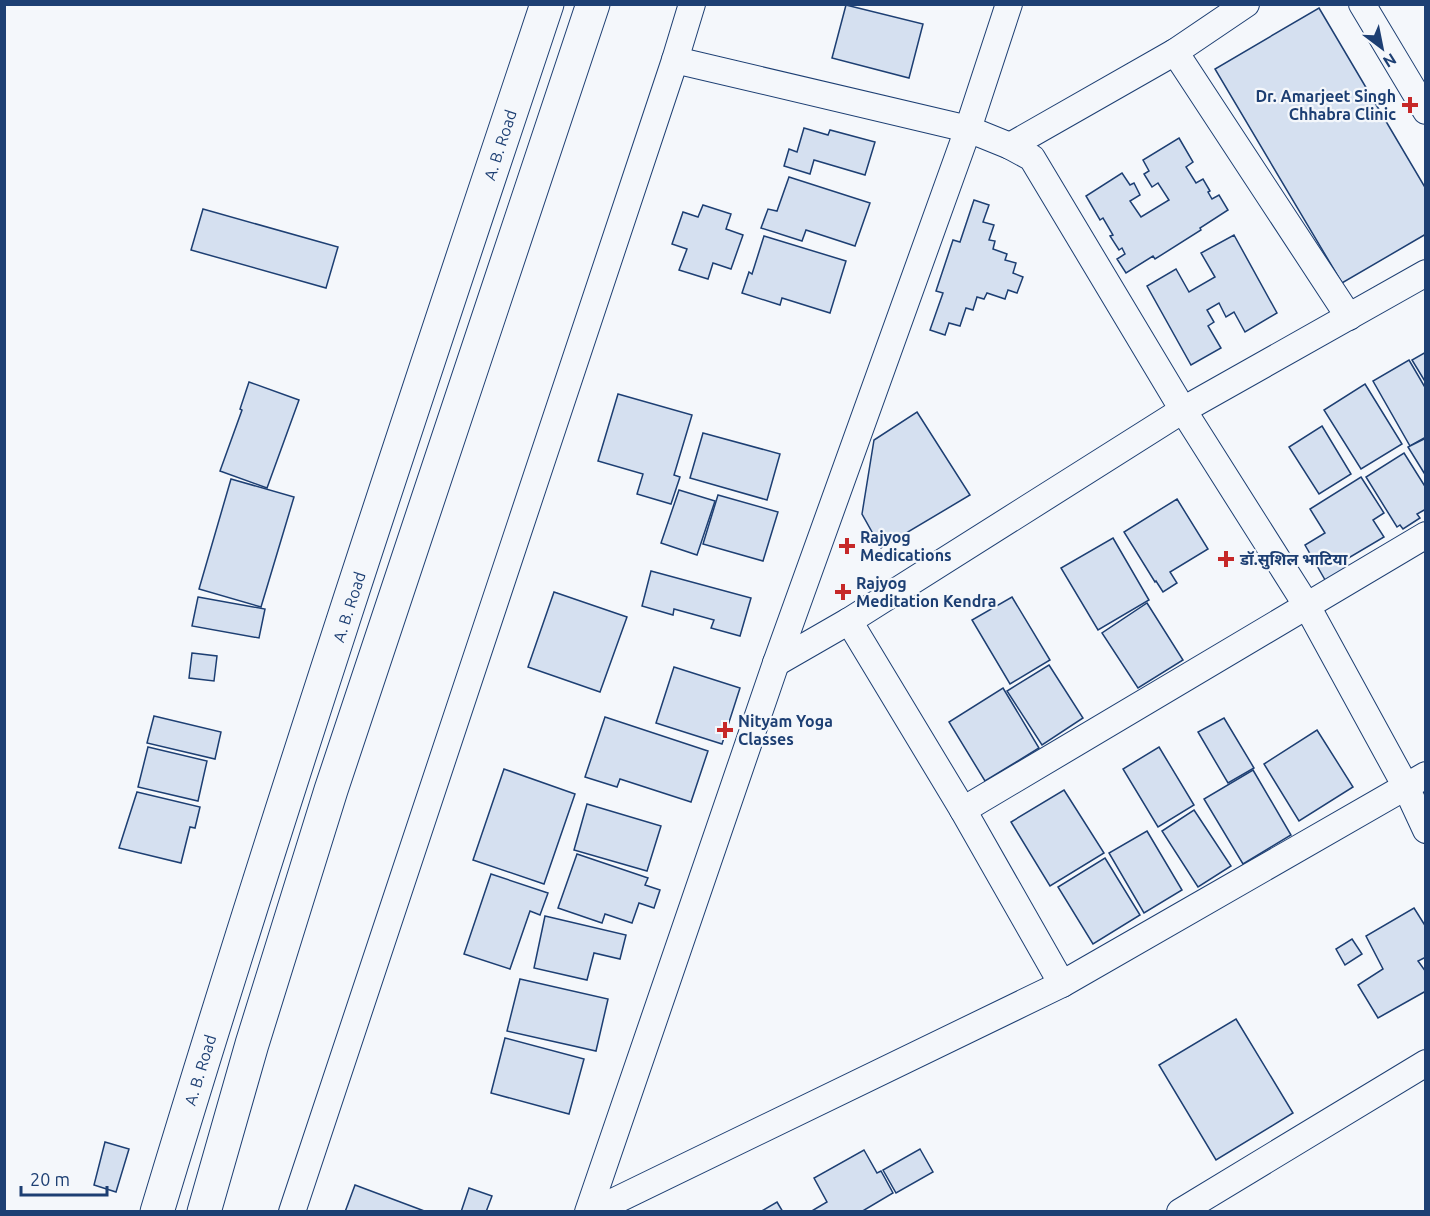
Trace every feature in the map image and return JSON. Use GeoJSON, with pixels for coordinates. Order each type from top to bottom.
{"type":"FeatureCollection","features":[{"type":"Feature","properties":{"kind":"main road","name":"A. B. Road"},"geometry":{"type":"LineString","coordinates":[[157,1212],[214,1023],[426,368],[547,4]]}},
{"type":"Feature","properties":{"kind":"main road"},"geometry":{"type":"LineString","coordinates":[[204,1212],[252,1044],[331,790],[592,4]]}},
{"type":"Feature","properties":{"kind":"street"},"geometry":{"type":"LineString","coordinates":[[292,1212],[692,4]]}},
{"type":"Feature","properties":{"kind":"street"},"geometry":{"type":"LineString","coordinates":[[590,1212],[776,663],[968,129],[1009,4]]}},
{"type":"Feature","properties":{"kind":"street"},"geometry":{"type":"LineString","coordinates":[[1010,146],[1175,52],[1246,4]]}},
{"type":"Feature","properties":{"kind":"street"},"geometry":{"type":"LineString","coordinates":[[1362,4],[1425,111]]}},
{"type":"Feature","properties":{"kind":"street"},"geometry":{"type":"LineString","coordinates":[[1175,52],[1348,317]]}},
{"type":"Feature","properties":{"kind":"street"},"geometry":{"type":"LineString","coordinates":[[675,60],[968,129],[1010,146],[1032,158],[1183,410],[1416,781],[1425,830]]}},
{"type":"Feature","properties":{"kind":"street"},"geometry":{"type":"LineString","coordinates":[[776,663],[849,621],[1183,410],[1425,273]]}},
{"type":"Feature","properties":{"kind":"street"},"geometry":{"type":"LineString","coordinates":[[963,810],[1425,535]]}},
{"type":"Feature","properties":{"kind":"street"},"geometry":{"type":"LineString","coordinates":[[849,621],[963,810],[1062,984]]}},
{"type":"Feature","properties":{"kind":"street"},"geometry":{"type":"LineString","coordinates":[[590,1212],[1062,984],[1416,781]]}},
{"type":"Feature","properties":{"kind":"street"},"geometry":{"type":"LineString","coordinates":[[1180,1212],[1425,1063]]}},
{"type":"Feature","properties":{"kind":"building"},"geometry":{"type":"Polygon","coordinates":[[[846,5],[923,24],[909,78],[832,58],[846,5]]]}},
{"type":"Feature","properties":{"kind":"building"},"geometry":{"type":"Polygon","coordinates":[[[1319,8],[1426,189],[1426,234],[1342,283],[1215,69],[1319,8]]]}},
{"type":"Feature","properties":{"kind":"building"},"geometry":{"type":"Polygon","coordinates":[[[804,128],[828,135],[830,130],[875,142],[865,175],[814,160],[810,174],[784,166],[789,149],[797,152],[804,128]]]}},
{"type":"Feature","properties":{"kind":"building"},"geometry":{"type":"Polygon","coordinates":[[[1179,138],[1193,162],[1186,167],[1196,183],[1203,179],[1212,199],[1219,195],[1228,210],[1155,259],[1153,256],[1126,273],[1117,259],[1125,254],[1122,248],[1119,250],[1103,218],[1100,220],[1086,196],[1122,173],[1130,185],[1134,183],[1140,195],[1130,201],[1141,217],[1169,200],[1158,183],[1152,187],[1144,174],[1149,171],[1143,160],[1179,138]]]}},
{"type":"Feature","properties":{"kind":"building"},"geometry":{"type":"Polygon","coordinates":[[[789,177],[870,203],[855,246],[806,230],[802,241],[761,228],[768,209],[777,211],[789,177]]]}},
{"type":"Feature","properties":{"kind":"building"},"geometry":{"type":"Polygon","coordinates":[[[974,200],[989,205],[983,222],[994,225],[989,240],[995,241],[993,249],[1007,254],[1005,260],[1016,263],[1013,273],[1023,277],[1017,293],[1008,290],[1005,299],[987,293],[984,299],[977,297],[973,310],[966,308],[960,326],[949,323],[945,335],[930,330],[943,293],[936,291],[953,240],[960,242],[974,200]]]}},
{"type":"Feature","properties":{"kind":"building"},"geometry":{"type":"Polygon","coordinates":[[[703,205],[731,214],[726,229],[743,235],[731,269],[713,263],[708,279],[679,270],[687,249],[672,244],[683,212],[698,217],[703,205]]]}},
{"type":"Feature","properties":{"kind":"building"},"geometry":{"type":"Polygon","coordinates":[[[203,209],[338,247],[326,288],[191,250],[203,209]]]}},
{"type":"Feature","properties":{"kind":"building"},"geometry":{"type":"Polygon","coordinates":[[[1234,235],[1277,313],[1245,332],[1234,312],[1226,317],[1219,303],[1207,310],[1214,322],[1208,326],[1221,348],[1191,365],[1147,286],[1176,269],[1189,292],[1215,277],[1201,253],[1234,235]]]}},
{"type":"Feature","properties":{"kind":"building"},"geometry":{"type":"Polygon","coordinates":[[[764,236],[846,261],[830,313],[782,298],[780,305],[742,293],[749,272],[752,274],[764,236]]]}},
{"type":"Feature","properties":{"kind":"building"},"geometry":{"type":"Polygon","coordinates":[[[1426,352],[1426,383],[1412,360],[1426,352]]]}},
{"type":"Feature","properties":{"kind":"building"},"geometry":{"type":"Polygon","coordinates":[[[1409,360],[1426,389],[1426,437],[1410,446],[1373,381],[1409,360]]]}},
{"type":"Feature","properties":{"kind":"building"},"geometry":{"type":"Polygon","coordinates":[[[249,382],[299,400],[267,488],[220,471],[242,410],[240,409],[249,382]]]}},
{"type":"Feature","properties":{"kind":"building"},"geometry":{"type":"Polygon","coordinates":[[[1365,384],[1402,444],[1361,469],[1324,410],[1365,384]]]}},
{"type":"Feature","properties":{"kind":"building"},"geometry":{"type":"Polygon","coordinates":[[[618,394],[692,415],[674,475],[680,477],[671,504],[637,494],[643,474],[598,461],[618,394]]]}},
{"type":"Feature","properties":{"kind":"building"},"geometry":{"type":"Polygon","coordinates":[[[917,412],[970,495],[881,548],[862,514],[874,440],[917,412]]]}},
{"type":"Feature","properties":{"kind":"building"},"geometry":{"type":"Polygon","coordinates":[[[1322,426],[1351,474],[1319,494],[1289,447],[1322,426]]]}},
{"type":"Feature","properties":{"kind":"building"},"geometry":{"type":"Polygon","coordinates":[[[703,433],[780,454],[767,500],[690,478],[703,433]]]}},
{"type":"Feature","properties":{"kind":"building"},"geometry":{"type":"Polygon","coordinates":[[[1426,438],[1426,476],[1408,447],[1426,438]]]}},
{"type":"Feature","properties":{"kind":"building"},"geometry":{"type":"Polygon","coordinates":[[[1404,453],[1426,488],[1426,509],[1417,514],[1420,518],[1403,529],[1400,525],[1397,527],[1366,477],[1404,453]]]}},
{"type":"Feature","properties":{"kind":"building"},"geometry":{"type":"Polygon","coordinates":[[[1361,477],[1384,513],[1373,520],[1384,537],[1345,560],[1351,570],[1328,585],[1305,545],[1325,533],[1310,509],[1361,477]]]}},
{"type":"Feature","properties":{"kind":"building"},"geometry":{"type":"Polygon","coordinates":[[[231,479],[294,497],[261,607],[199,589],[231,479]]]}},
{"type":"Feature","properties":{"kind":"building"},"geometry":{"type":"Polygon","coordinates":[[[679,490],[715,501],[697,555],[661,543],[679,490]]]}},
{"type":"Feature","properties":{"kind":"building"},"geometry":{"type":"Polygon","coordinates":[[[718,495],[778,512],[763,561],[703,544],[718,495]]]}},
{"type":"Feature","properties":{"kind":"building"},"geometry":{"type":"Polygon","coordinates":[[[1177,499],[1208,549],[1170,572],[1177,583],[1163,592],[1124,532],[1177,499]]]}},
{"type":"Feature","properties":{"kind":"building"},"geometry":{"type":"Polygon","coordinates":[[[1113,538],[1149,600],[1098,630],[1061,568],[1113,538]]]}},
{"type":"Feature","properties":{"kind":"building"},"geometry":{"type":"Polygon","coordinates":[[[651,571],[751,598],[740,636],[711,628],[714,620],[674,609],[673,615],[642,606],[651,571]]]}},
{"type":"Feature","properties":{"kind":"building"},"geometry":{"type":"Polygon","coordinates":[[[554,592],[627,617],[600,692],[528,667],[554,592]]]}},
{"type":"Feature","properties":{"kind":"building"},"geometry":{"type":"Polygon","coordinates":[[[198,597],[265,609],[259,638],[192,626],[198,597]]]}},
{"type":"Feature","properties":{"kind":"building"},"geometry":{"type":"Polygon","coordinates":[[[1012,597],[1050,660],[1010,684],[972,620],[1012,597]]]}},
{"type":"Feature","properties":{"kind":"building"},"geometry":{"type":"Polygon","coordinates":[[[1147,603],[1183,660],[1138,688],[1102,633],[1147,603]]]}},
{"type":"Feature","properties":{"kind":"building"},"geometry":{"type":"Polygon","coordinates":[[[192,653],[217,656],[214,681],[189,678],[192,653]]]}},
{"type":"Feature","properties":{"kind":"building"},"geometry":{"type":"Polygon","coordinates":[[[1049,665],[1083,718],[1042,745],[1007,691],[1049,665]]]}},
{"type":"Feature","properties":{"kind":"building"},"geometry":{"type":"Polygon","coordinates":[[[674,667],[740,688],[722,744],[656,723],[674,667]]]}},
{"type":"Feature","properties":{"kind":"building"},"geometry":{"type":"Polygon","coordinates":[[[1003,688],[1039,748],[985,781],[949,722],[1003,688]]]}},
{"type":"Feature","properties":{"kind":"building"},"geometry":{"type":"Polygon","coordinates":[[[154,716],[221,732],[215,759],[147,743],[154,716]]]}},
{"type":"Feature","properties":{"kind":"building"},"geometry":{"type":"Polygon","coordinates":[[[605,717],[708,751],[691,802],[620,779],[617,787],[585,777],[605,717]]]}},
{"type":"Feature","properties":{"kind":"building"},"geometry":{"type":"Polygon","coordinates":[[[1224,718],[1254,768],[1228,783],[1198,732],[1224,718]]]}},
{"type":"Feature","properties":{"kind":"building"},"geometry":{"type":"Polygon","coordinates":[[[1317,730],[1353,787],[1299,821],[1264,764],[1317,730]]]}},
{"type":"Feature","properties":{"kind":"building"},"geometry":{"type":"Polygon","coordinates":[[[148,747],[207,761],[198,801],[138,787],[148,747]]]}},
{"type":"Feature","properties":{"kind":"building"},"geometry":{"type":"Polygon","coordinates":[[[1159,747],[1194,805],[1158,827],[1123,769],[1159,747]]]}},
{"type":"Feature","properties":{"kind":"building"},"geometry":{"type":"Polygon","coordinates":[[[504,769],[575,794],[544,884],[473,860],[504,769]]]}},
{"type":"Feature","properties":{"kind":"building"},"geometry":{"type":"Polygon","coordinates":[[[1253,770],[1291,835],[1243,864],[1204,799],[1253,770]]]}},
{"type":"Feature","properties":{"kind":"building"},"geometry":{"type":"Polygon","coordinates":[[[1064,790],[1104,853],[1050,886],[1011,822],[1064,790]]]}},
{"type":"Feature","properties":{"kind":"building"},"geometry":{"type":"Polygon","coordinates":[[[137,792],[200,807],[195,828],[190,827],[181,863],[119,848],[137,792]]]}},
{"type":"Feature","properties":{"kind":"building"},"geometry":{"type":"Polygon","coordinates":[[[587,804],[661,826],[647,871],[574,850],[587,804]]]}},
{"type":"Feature","properties":{"kind":"building"},"geometry":{"type":"Polygon","coordinates":[[[1194,810],[1231,866],[1198,887],[1162,831],[1194,810]]]}},
{"type":"Feature","properties":{"kind":"building"},"geometry":{"type":"Polygon","coordinates":[[[1147,831],[1182,890],[1144,913],[1109,853],[1147,831]]]}},
{"type":"Feature","properties":{"kind":"building"},"geometry":{"type":"Polygon","coordinates":[[[577,854],[648,878],[645,885],[660,890],[654,908],[639,903],[632,923],[605,914],[602,923],[558,908],[577,854]]]}},
{"type":"Feature","properties":{"kind":"building"},"geometry":{"type":"Polygon","coordinates":[[[1105,858],[1140,915],[1093,944],[1058,887],[1105,858]]]}},
{"type":"Feature","properties":{"kind":"building"},"geometry":{"type":"Polygon","coordinates":[[[491,874],[548,893],[540,915],[530,911],[510,969],[464,954],[491,874]]]}},
{"type":"Feature","properties":{"kind":"building"},"geometry":{"type":"Polygon","coordinates":[[[1414,908],[1426,927],[1426,957],[1418,961],[1426,972],[1426,991],[1378,1018],[1358,985],[1383,969],[1366,936],[1414,908]]]}},
{"type":"Feature","properties":{"kind":"building"},"geometry":{"type":"Polygon","coordinates":[[[545,916],[626,935],[620,959],[594,953],[587,980],[534,968],[545,916]]]}},
{"type":"Feature","properties":{"kind":"building"},"geometry":{"type":"Polygon","coordinates":[[[1352,939],[1362,954],[1345,965],[1336,949],[1352,939]]]}},
{"type":"Feature","properties":{"kind":"building"},"geometry":{"type":"Polygon","coordinates":[[[520,979],[608,999],[596,1051],[507,1031],[520,979]]]}},
{"type":"Feature","properties":{"kind":"building"},"geometry":{"type":"Polygon","coordinates":[[[1236,1019],[1293,1113],[1216,1160],[1159,1065],[1236,1019]]]}},
{"type":"Feature","properties":{"kind":"building"},"geometry":{"type":"Polygon","coordinates":[[[505,1038],[584,1059],[569,1114],[491,1093],[505,1038]]]}},
{"type":"Feature","properties":{"kind":"building"},"geometry":{"type":"Polygon","coordinates":[[[105,1142],[129,1149],[116,1192],[94,1185],[105,1142]]]}},
{"type":"Feature","properties":{"kind":"building"},"geometry":{"type":"Polygon","coordinates":[[[920,1149],[933,1172],[896,1193],[883,1170],[920,1149]]]}},
{"type":"Feature","properties":{"kind":"building"},"geometry":{"type":"Polygon","coordinates":[[[864,1150],[877,1173],[881,1171],[893,1193],[861,1212],[810,1212],[827,1202],[814,1178],[864,1150]]]}},
{"type":"Feature","properties":{"kind":"building"},"geometry":{"type":"Polygon","coordinates":[[[355,1185],[427,1212],[345,1212],[355,1185]]]}},
{"type":"Feature","properties":{"kind":"building"},"geometry":{"type":"Polygon","coordinates":[[[469,1188],[492,1196],[486,1212],[461,1212],[469,1188]]]}},
{"type":"Feature","properties":{"kind":"building"},"geometry":{"type":"Polygon","coordinates":[[[777,1202],[783,1212],[760,1212],[777,1202]]]}},
{"type":"Feature","properties":{"kind":"place","name":"Dr. Amarjeet Singh Chhabra Clinic"},"geometry":{"type":"Point","coordinates":[1410,105]}},
{"type":"Feature","properties":{"kind":"place","name":"Rajyog Medications"},"geometry":{"type":"Point","coordinates":[847,546]}},
{"type":"Feature","properties":{"kind":"place","name":"डॉ.सुशिल भाटिया"},"geometry":{"type":"Point","coordinates":[1226,559]}},
{"type":"Feature","properties":{"kind":"place","name":"Rajyog Meditation Kendra"},"geometry":{"type":"Point","coordinates":[843,592]}},
{"type":"Feature","properties":{"kind":"place","name":"Nityam Yoga Classes"},"geometry":{"type":"Point","coordinates":[725,730]}}]}
